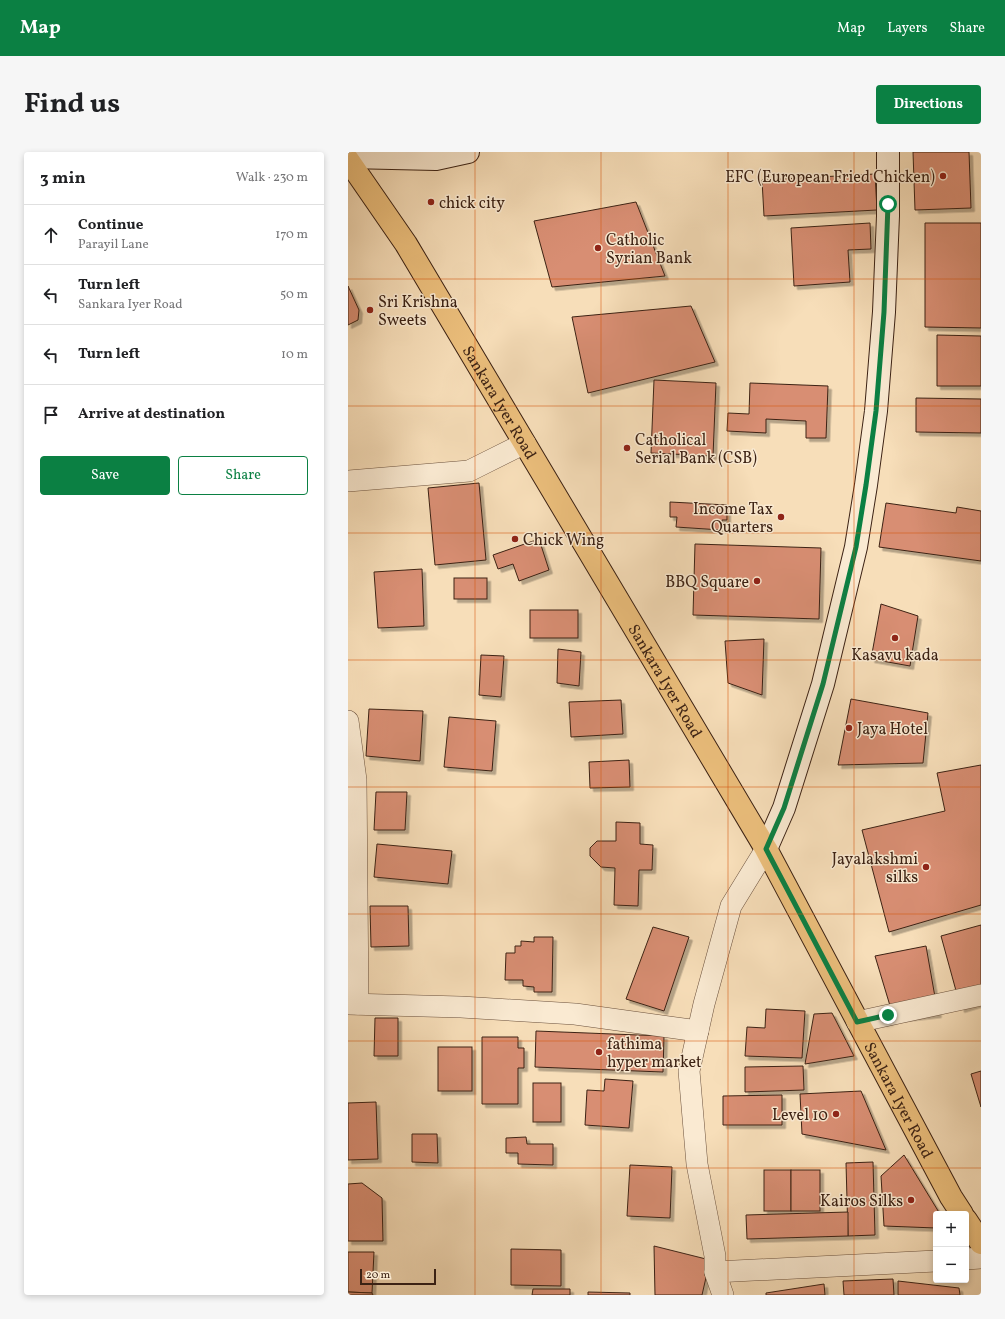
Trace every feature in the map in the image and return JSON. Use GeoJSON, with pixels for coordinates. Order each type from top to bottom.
{"type":"FeatureCollection","features":[{"type":"Feature","properties":{"kind":"main road"},"geometry":{"type":"LineString","coordinates":[[348,158],[361,152]]}},
{"type":"Feature","properties":{"kind":"main road"},"geometry":{"type":"LineString","coordinates":[[348,158],[436,159],[468,152]]}},
{"type":"Feature","properties":{"kind":"main road"},"geometry":{"type":"LineString","coordinates":[[766,849],[784,808],[823,684],[856,547],[876,411],[883,327],[888,216],[888,152]]}},
{"type":"Feature","properties":{"kind":"main road","name":"Sankara Iyer Road"},"geometry":{"type":"LineString","coordinates":[[348,158],[406,244],[766,849],[950,1197],[960,1211]]}},
{"type":"Feature","properties":{"kind":"main road"},"geometry":{"type":"LineString","coordinates":[[969,1225],[981,1243]]}},
{"type":"Feature","properties":{"kind":"street"},"geometry":{"type":"LineString","coordinates":[[348,481],[469,471],[525,443]]}},
{"type":"Feature","properties":{"kind":"street"},"geometry":{"type":"LineString","coordinates":[[348,721],[356,780],[353,1004],[461,1007],[575,1014],[698,1031]]}},
{"type":"Feature","properties":{"kind":"street"},"geometry":{"type":"LineString","coordinates":[[723,1295],[715,1272],[715,1256],[697,1164],[689,1071],[704,1004],[731,906],[766,849]]}},
{"type":"Feature","properties":{"kind":"street"},"geometry":{"type":"LineString","coordinates":[[857,1022],[981,995]]}},
{"type":"Feature","properties":{"kind":"street"},"geometry":{"type":"LineString","coordinates":[[969,1259],[981,1258]]}},
{"type":"Feature","properties":{"kind":"street"},"geometry":{"type":"LineString","coordinates":[[715,1272],[933,1261]]}},
{"type":"Feature","properties":{"kind":"building"},"geometry":{"type":"Polygon","coordinates":[[[913,152],[969,152],[971,208],[915,210],[913,152]]]}},
{"type":"Feature","properties":{"kind":"building"},"geometry":{"type":"Polygon","coordinates":[[[875,174],[877,210],[764,216],[762,180],[875,174]]]}},
{"type":"Feature","properties":{"kind":"building","name":"Catholic Syrian Bank"},"geometry":{"type":"Polygon","coordinates":[[[636,202],[665,276],[552,287],[534,221],[636,202]]]}},
{"type":"Feature","properties":{"kind":"building"},"geometry":{"type":"Polygon","coordinates":[[[870,223],[871,249],[848,250],[850,282],[794,286],[791,228],[870,223]]]}},
{"type":"Feature","properties":{"kind":"building"},"geometry":{"type":"Polygon","coordinates":[[[925,223],[981,223],[981,328],[925,327],[925,223]]]}},
{"type":"Feature","properties":{"kind":"building"},"geometry":{"type":"Polygon","coordinates":[[[348,286],[359,310],[358,320],[348,325],[348,286]]]}},
{"type":"Feature","properties":{"kind":"building"},"geometry":{"type":"Polygon","coordinates":[[[691,306],[715,362],[588,393],[572,317],[691,306]]]}},
{"type":"Feature","properties":{"kind":"building"},"geometry":{"type":"Polygon","coordinates":[[[937,335],[981,336],[981,386],[937,386],[937,335]]]}},
{"type":"Feature","properties":{"kind":"building"},"geometry":{"type":"Polygon","coordinates":[[[654,380],[716,383],[713,456],[651,453],[654,380]]]}},
{"type":"Feature","properties":{"kind":"building"},"geometry":{"type":"Polygon","coordinates":[[[750,383],[828,386],[826,438],[806,438],[806,421],[766,419],[766,433],[727,431],[728,413],[749,414],[750,383]]]}},
{"type":"Feature","properties":{"kind":"building"},"geometry":{"type":"Polygon","coordinates":[[[916,398],[981,399],[981,433],[916,432],[916,398]]]}},
{"type":"Feature","properties":{"kind":"building"},"geometry":{"type":"Polygon","coordinates":[[[479,483],[486,560],[435,565],[428,488],[479,483]]]}},
{"type":"Feature","properties":{"kind":"building"},"geometry":{"type":"Polygon","coordinates":[[[670,502],[727,505],[727,520],[722,520],[721,530],[676,527],[677,517],[670,517],[670,502]]]}},
{"type":"Feature","properties":{"kind":"building"},"geometry":{"type":"Polygon","coordinates":[[[886,503],[956,513],[957,507],[981,511],[981,561],[879,547],[886,503]]]}},
{"type":"Feature","properties":{"kind":"building"},"geometry":{"type":"Polygon","coordinates":[[[539,539],[549,570],[519,581],[513,564],[498,569],[493,555],[539,539]]]}},
{"type":"Feature","properties":{"kind":"building","name":"BBQ Square"},"geometry":{"type":"Polygon","coordinates":[[[695,544],[821,548],[819,619],[693,615],[695,544]]]}},
{"type":"Feature","properties":{"kind":"building"},"geometry":{"type":"Polygon","coordinates":[[[422,569],[424,626],[378,628],[374,572],[422,569]]]}},
{"type":"Feature","properties":{"kind":"building"},"geometry":{"type":"Polygon","coordinates":[[[454,578],[487,578],[487,599],[454,599],[454,578]]]}},
{"type":"Feature","properties":{"kind":"building","name":"Kasavu kada"},"geometry":{"type":"Polygon","coordinates":[[[881,604],[918,616],[910,666],[871,659],[881,604]]]}},
{"type":"Feature","properties":{"kind":"building"},"geometry":{"type":"Polygon","coordinates":[[[530,610],[578,610],[578,638],[530,638],[530,610]]]}},
{"type":"Feature","properties":{"kind":"building"},"geometry":{"type":"Polygon","coordinates":[[[764,639],[762,695],[728,683],[725,641],[764,639]]]}},
{"type":"Feature","properties":{"kind":"building"},"geometry":{"type":"Polygon","coordinates":[[[558,649],[581,652],[579,686],[557,683],[558,649]]]}},
{"type":"Feature","properties":{"kind":"building"},"geometry":{"type":"Polygon","coordinates":[[[481,655],[504,656],[501,697],[479,695],[481,655]]]}},
{"type":"Feature","properties":{"kind":"building"},"geometry":{"type":"Polygon","coordinates":[[[851,699],[928,713],[923,763],[838,765],[851,699]]]}},
{"type":"Feature","properties":{"kind":"building"},"geometry":{"type":"Polygon","coordinates":[[[621,700],[623,734],[571,737],[569,702],[621,700]]]}},
{"type":"Feature","properties":{"kind":"building"},"geometry":{"type":"Polygon","coordinates":[[[369,709],[423,711],[420,761],[366,756],[369,709]]]}},
{"type":"Feature","properties":{"kind":"building"},"geometry":{"type":"Polygon","coordinates":[[[449,717],[496,721],[492,771],[444,767],[449,717]]]}},
{"type":"Feature","properties":{"kind":"building"},"geometry":{"type":"Polygon","coordinates":[[[629,760],[630,787],[590,788],[589,762],[629,760]]]}},
{"type":"Feature","properties":{"kind":"building","name":"Jayalakshmi silks"},"geometry":{"type":"Polygon","coordinates":[[[981,765],[981,905],[889,932],[862,830],[945,811],[937,773],[981,765]]]}},
{"type":"Feature","properties":{"kind":"building"},"geometry":{"type":"Polygon","coordinates":[[[376,792],[407,792],[405,830],[374,830],[376,792]]]}},
{"type":"Feature","properties":{"kind":"building"},"geometry":{"type":"Polygon","coordinates":[[[616,822],[640,823],[640,844],[653,845],[652,870],[639,870],[638,906],[614,905],[615,868],[601,867],[590,856],[590,848],[597,841],[616,841],[616,822]]]}},
{"type":"Feature","properties":{"kind":"building"},"geometry":{"type":"Polygon","coordinates":[[[377,844],[452,851],[448,884],[374,877],[377,844]]]}},
{"type":"Feature","properties":{"kind":"building"},"geometry":{"type":"Polygon","coordinates":[[[370,906],[408,906],[409,946],[371,947],[370,906]]]}},
{"type":"Feature","properties":{"kind":"building"},"geometry":{"type":"Polygon","coordinates":[[[981,925],[981,1003],[961,1009],[941,936],[981,925]]]}},
{"type":"Feature","properties":{"kind":"building"},"geometry":{"type":"Polygon","coordinates":[[[653,927],[689,937],[664,1011],[626,999],[653,927]]]}},
{"type":"Feature","properties":{"kind":"building"},"geometry":{"type":"Polygon","coordinates":[[[534,937],[553,937],[552,992],[534,992],[534,987],[523,986],[523,980],[505,980],[506,953],[515,953],[515,946],[521,946],[521,941],[534,942],[534,937]]]}},
{"type":"Feature","properties":{"kind":"building"},"geometry":{"type":"Polygon","coordinates":[[[926,946],[938,1014],[894,1019],[875,956],[926,946]]]}},
{"type":"Feature","properties":{"kind":"building"},"geometry":{"type":"Polygon","coordinates":[[[766,1009],[805,1011],[802,1058],[745,1056],[747,1027],[765,1028],[766,1009]]]}},
{"type":"Feature","properties":{"kind":"building"},"geometry":{"type":"Polygon","coordinates":[[[832,1013],[854,1056],[805,1064],[814,1014],[832,1013]]]}},
{"type":"Feature","properties":{"kind":"building"},"geometry":{"type":"Polygon","coordinates":[[[375,1018],[398,1018],[398,1056],[374,1056],[375,1018]]]}},
{"type":"Feature","properties":{"kind":"building","name":"fathima hyper market"},"geometry":{"type":"Polygon","coordinates":[[[536,1031],[664,1036],[663,1072],[535,1067],[536,1031]]]}},
{"type":"Feature","properties":{"kind":"building"},"geometry":{"type":"Polygon","coordinates":[[[482,1037],[518,1037],[518,1048],[524,1048],[524,1068],[518,1068],[518,1104],[482,1104],[482,1037]]]}},
{"type":"Feature","properties":{"kind":"building"},"geometry":{"type":"Polygon","coordinates":[[[438,1047],[472,1047],[472,1091],[438,1091],[438,1047]]]}},
{"type":"Feature","properties":{"kind":"building"},"geometry":{"type":"Polygon","coordinates":[[[803,1066],[804,1090],[745,1092],[745,1067],[803,1066]]]}},
{"type":"Feature","properties":{"kind":"building"},"geometry":{"type":"Polygon","coordinates":[[[981,1071],[981,1107],[971,1074],[981,1071]]]}},
{"type":"Feature","properties":{"kind":"building"},"geometry":{"type":"Polygon","coordinates":[[[605,1079],[633,1081],[629,1128],[585,1125],[587,1090],[604,1091],[605,1079]]]}},
{"type":"Feature","properties":{"kind":"building"},"geometry":{"type":"Polygon","coordinates":[[[533,1083],[561,1083],[561,1122],[533,1122],[533,1083]]]}},
{"type":"Feature","properties":{"kind":"building","name":"Level 10"},"geometry":{"type":"Polygon","coordinates":[[[861,1091],[886,1150],[802,1134],[800,1094],[861,1091]]]}},
{"type":"Feature","properties":{"kind":"building"},"geometry":{"type":"Polygon","coordinates":[[[782,1095],[782,1125],[723,1125],[723,1096],[782,1095]]]}},
{"type":"Feature","properties":{"kind":"building"},"geometry":{"type":"Polygon","coordinates":[[[376,1102],[378,1159],[348,1160],[348,1103],[376,1102]]]}},
{"type":"Feature","properties":{"kind":"building"},"geometry":{"type":"Polygon","coordinates":[[[412,1134],[437,1134],[438,1163],[412,1162],[412,1134]]]}},
{"type":"Feature","properties":{"kind":"building"},"geometry":{"type":"Polygon","coordinates":[[[526,1137],[527,1144],[553,1144],[553,1165],[518,1164],[518,1153],[506,1153],[506,1138],[526,1137]]]}},
{"type":"Feature","properties":{"kind":"building"},"geometry":{"type":"Polygon","coordinates":[[[904,1155],[938,1211],[933,1211],[933,1228],[884,1226],[881,1176],[904,1155]]]}},
{"type":"Feature","properties":{"kind":"building"},"geometry":{"type":"Polygon","coordinates":[[[873,1162],[875,1235],[848,1236],[846,1163],[873,1162]]]}},
{"type":"Feature","properties":{"kind":"building"},"geometry":{"type":"Polygon","coordinates":[[[630,1165],[672,1167],[670,1218],[627,1216],[630,1165]]]}},
{"type":"Feature","properties":{"kind":"building"},"geometry":{"type":"Polygon","coordinates":[[[764,1170],[791,1170],[791,1211],[764,1211],[764,1170]]]}},
{"type":"Feature","properties":{"kind":"building"},"geometry":{"type":"Polygon","coordinates":[[[791,1170],[820,1170],[820,1211],[791,1211],[791,1170]]]}},
{"type":"Feature","properties":{"kind":"building"},"geometry":{"type":"Polygon","coordinates":[[[362,1183],[382,1198],[383,1241],[348,1241],[348,1184],[362,1183]]]}},
{"type":"Feature","properties":{"kind":"building"},"geometry":{"type":"Polygon","coordinates":[[[848,1212],[848,1236],[747,1239],[746,1215],[848,1212]]]}},
{"type":"Feature","properties":{"kind":"building"},"geometry":{"type":"Polygon","coordinates":[[[654,1246],[710,1260],[702,1295],[655,1295],[654,1246]]]}},
{"type":"Feature","properties":{"kind":"building"},"geometry":{"type":"Polygon","coordinates":[[[511,1249],[561,1250],[561,1286],[511,1285],[511,1249]]]}},
{"type":"Feature","properties":{"kind":"building"},"geometry":{"type":"Polygon","coordinates":[[[348,1252],[374,1252],[372,1293],[348,1292],[348,1252]]]}},
{"type":"Feature","properties":{"kind":"building"},"geometry":{"type":"Polygon","coordinates":[[[893,1279],[894,1295],[844,1295],[843,1281],[893,1279]]]}},
{"type":"Feature","properties":{"kind":"building"},"geometry":{"type":"Polygon","coordinates":[[[898,1281],[959,1288],[960,1295],[898,1295],[898,1281]]]}},
{"type":"Feature","properties":{"kind":"building"},"geometry":{"type":"Polygon","coordinates":[[[824,1284],[825,1295],[766,1295],[766,1293],[824,1284]]]}},
{"type":"Feature","properties":{"kind":"building"},"geometry":{"type":"Polygon","coordinates":[[[533,1289],[570,1289],[570,1295],[532,1295],[533,1289]]]}},
{"type":"Feature","properties":{"kind":"building"},"geometry":{"type":"Polygon","coordinates":[[[348,1292],[372,1293],[373,1295],[348,1295],[348,1292]]]}},
{"type":"Feature","properties":{"kind":"building"},"geometry":{"type":"Polygon","coordinates":[[[588,1292],[630,1293],[630,1295],[588,1295],[588,1292]]]}},
{"type":"Feature","properties":{"kind":"place","name":"EFC (European Fried Chicken)"},"geometry":{"type":"Point","coordinates":[943,176]}},
{"type":"Feature","properties":{"kind":"place","name":"chick city"},"geometry":{"type":"Point","coordinates":[431,202]}},
{"type":"Feature","properties":{"kind":"place","name":"Catholic Syrian Bank"},"geometry":{"type":"Point","coordinates":[598,248]}},
{"type":"Feature","properties":{"kind":"place","name":"Sri Krishna Sweets"},"geometry":{"type":"Point","coordinates":[370,310]}},
{"type":"Feature","properties":{"kind":"place","name":"Catholical Serial Bank (CSB)"},"geometry":{"type":"Point","coordinates":[627,448]}},
{"type":"Feature","properties":{"kind":"place","name":"Income Tax Quarters"},"geometry":{"type":"Point","coordinates":[781,517]}},
{"type":"Feature","properties":{"kind":"place","name":"Chick Wing"},"geometry":{"type":"Point","coordinates":[515,539]}},
{"type":"Feature","properties":{"kind":"place","name":"BBQ Square"},"geometry":{"type":"Point","coordinates":[757,581]}},
{"type":"Feature","properties":{"kind":"place","name":"Kasavu kada"},"geometry":{"type":"Point","coordinates":[895,638]}},
{"type":"Feature","properties":{"kind":"place","name":"Jaya Hotel"},"geometry":{"type":"Point","coordinates":[849,728]}},
{"type":"Feature","properties":{"kind":"place","name":"Jayalakshmi silks"},"geometry":{"type":"Point","coordinates":[926,867]}},
{"type":"Feature","properties":{"kind":"place","name":"fathima hyper market"},"geometry":{"type":"Point","coordinates":[599,1052]}},
{"type":"Feature","properties":{"kind":"place","name":"Level 10"},"geometry":{"type":"Point","coordinates":[836,1114]}},
{"type":"Feature","properties":{"kind":"place","name":"Kairos Silks"},"geometry":{"type":"Point","coordinates":[911,1200]}},
{"type":"Feature","properties":{"kind":"route"},"geometry":{"type":"LineString","coordinates":[[888,204],[884,312],[876,411],[856,547],[823,684],[784,808],[766,849],[857,1022],[888,1015]]}}]}
